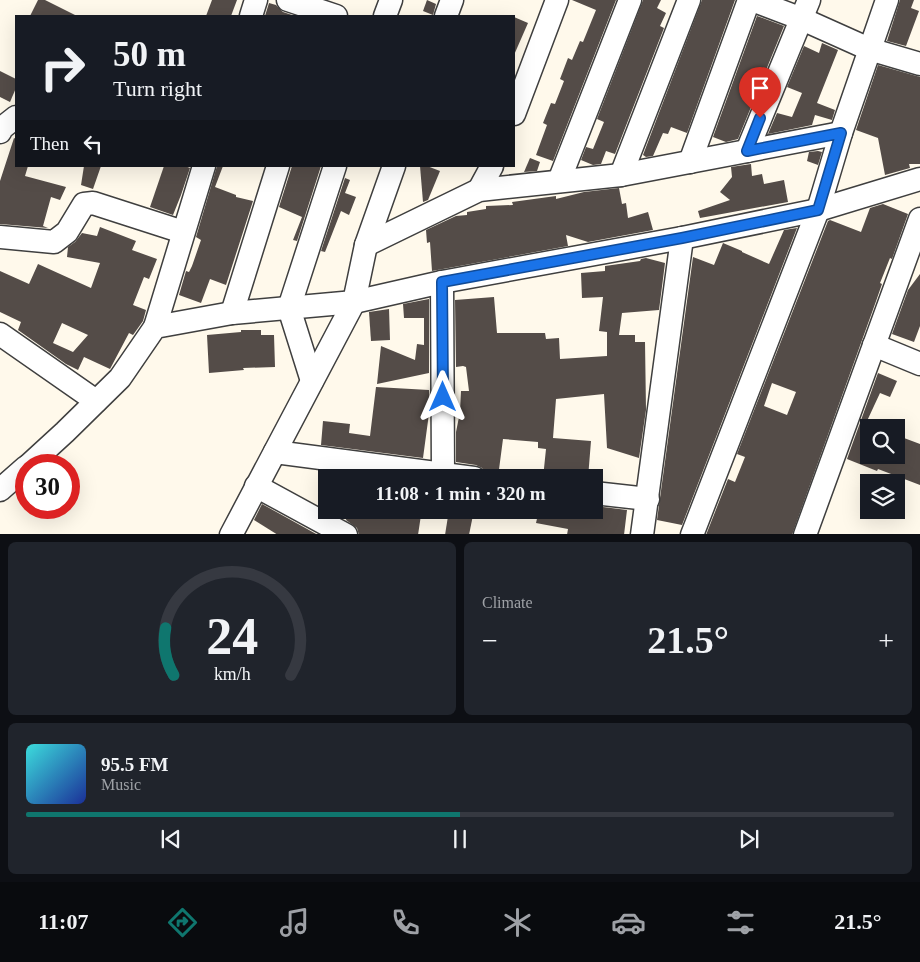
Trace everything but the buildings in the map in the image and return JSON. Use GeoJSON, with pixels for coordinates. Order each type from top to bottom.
{"type":"FeatureCollection","features":[{"type":"Feature","properties":{"kind":"street"},"geometry":{"type":"LineString","coordinates":[[251,15],[256,0]]}},
{"type":"Feature","properties":{"kind":"street"},"geometry":{"type":"LineString","coordinates":[[288,0],[329,11]]}},
{"type":"Feature","properties":{"kind":"street"},"geometry":{"type":"LineString","coordinates":[[385,15],[390,0]]}},
{"type":"Feature","properties":{"kind":"street"},"geometry":{"type":"LineString","coordinates":[[446,15],[452,0]]}},
{"type":"Feature","properties":{"kind":"street"},"geometry":{"type":"LineString","coordinates":[[515,111],[557,0]]}},
{"type":"Feature","properties":{"kind":"street"},"geometry":{"type":"LineString","coordinates":[[559,181],[630,0]]}},
{"type":"Feature","properties":{"kind":"street"},"geometry":{"type":"LineString","coordinates":[[621,175],[689,0]]}},
{"type":"Feature","properties":{"kind":"street"},"geometry":{"type":"LineString","coordinates":[[690,162],[750,0],[806,9],[869,49],[920,64]]}},
{"type":"Feature","properties":{"kind":"street"},"geometry":{"type":"LineString","coordinates":[[692,534],[818,210],[841,133],[887,0]]}},
{"type":"Feature","properties":{"kind":"street"},"geometry":{"type":"LineString","coordinates":[[747,151],[806,9]]}},
{"type":"Feature","properties":{"kind":"street"},"geometry":{"type":"LineString","coordinates":[[0,132],[2,128],[15,118]]}},
{"type":"Feature","properties":{"kind":"street"},"geometry":{"type":"LineString","coordinates":[[366,245],[479,190],[621,175],[841,133]]}},
{"type":"Feature","properties":{"kind":"street"},"geometry":{"type":"LineString","coordinates":[[40,454],[120,378],[155,327],[204,167]]}},
{"type":"Feature","properties":{"kind":"street"},"geometry":{"type":"LineString","coordinates":[[232,313],[278,167]]}},
{"type":"Feature","properties":{"kind":"street"},"geometry":{"type":"LineString","coordinates":[[312,381],[289,308],[335,167]]}},
{"type":"Feature","properties":{"kind":"street"},"geometry":{"type":"LineString","coordinates":[[231,534],[354,302],[366,245],[394,167]]}},
{"type":"Feature","properties":{"kind":"street"},"geometry":{"type":"LineString","coordinates":[[479,190],[491,167]]}},
{"type":"Feature","properties":{"kind":"street"},"geometry":{"type":"LineString","coordinates":[[155,327],[232,313],[354,302],[442,282],[682,238],[818,210],[920,179]]}},
{"type":"Feature","properties":{"kind":"street"},"geometry":{"type":"LineString","coordinates":[[0,237],[54,242],[67,232],[84,204],[93,203],[183,232]]}},
{"type":"Feature","properties":{"kind":"street"},"geometry":{"type":"LineString","coordinates":[[805,534],[920,219]]}},
{"type":"Feature","properties":{"kind":"street"},"geometry":{"type":"LineString","coordinates":[[642,534],[682,238]]}},
{"type":"Feature","properties":{"kind":"street"},"geometry":{"type":"LineString","coordinates":[[442,282],[443,469]]}},
{"type":"Feature","properties":{"kind":"street"},"geometry":{"type":"LineString","coordinates":[[0,334],[96,401]]}},
{"type":"Feature","properties":{"kind":"street"},"geometry":{"type":"LineString","coordinates":[[874,346],[920,364]]}},
{"type":"Feature","properties":{"kind":"street"},"geometry":{"type":"LineString","coordinates":[[275,452],[405,469]]}},
{"type":"Feature","properties":{"kind":"street"},"geometry":{"type":"LineString","coordinates":[[0,490],[15,477]]}},
{"type":"Feature","properties":{"kind":"street"},"geometry":{"type":"LineString","coordinates":[[256,486],[346,534]]}},
{"type":"Feature","properties":{"kind":"street"},"geometry":{"type":"LineString","coordinates":[[603,494],[648,499]]}},
{"type":"Feature","properties":{"kind":"route"},"geometry":{"type":"LineString","coordinates":[[443,397],[442,282],[682,238],[818,210],[841,133],[747,151],[760,118]]}}]}
